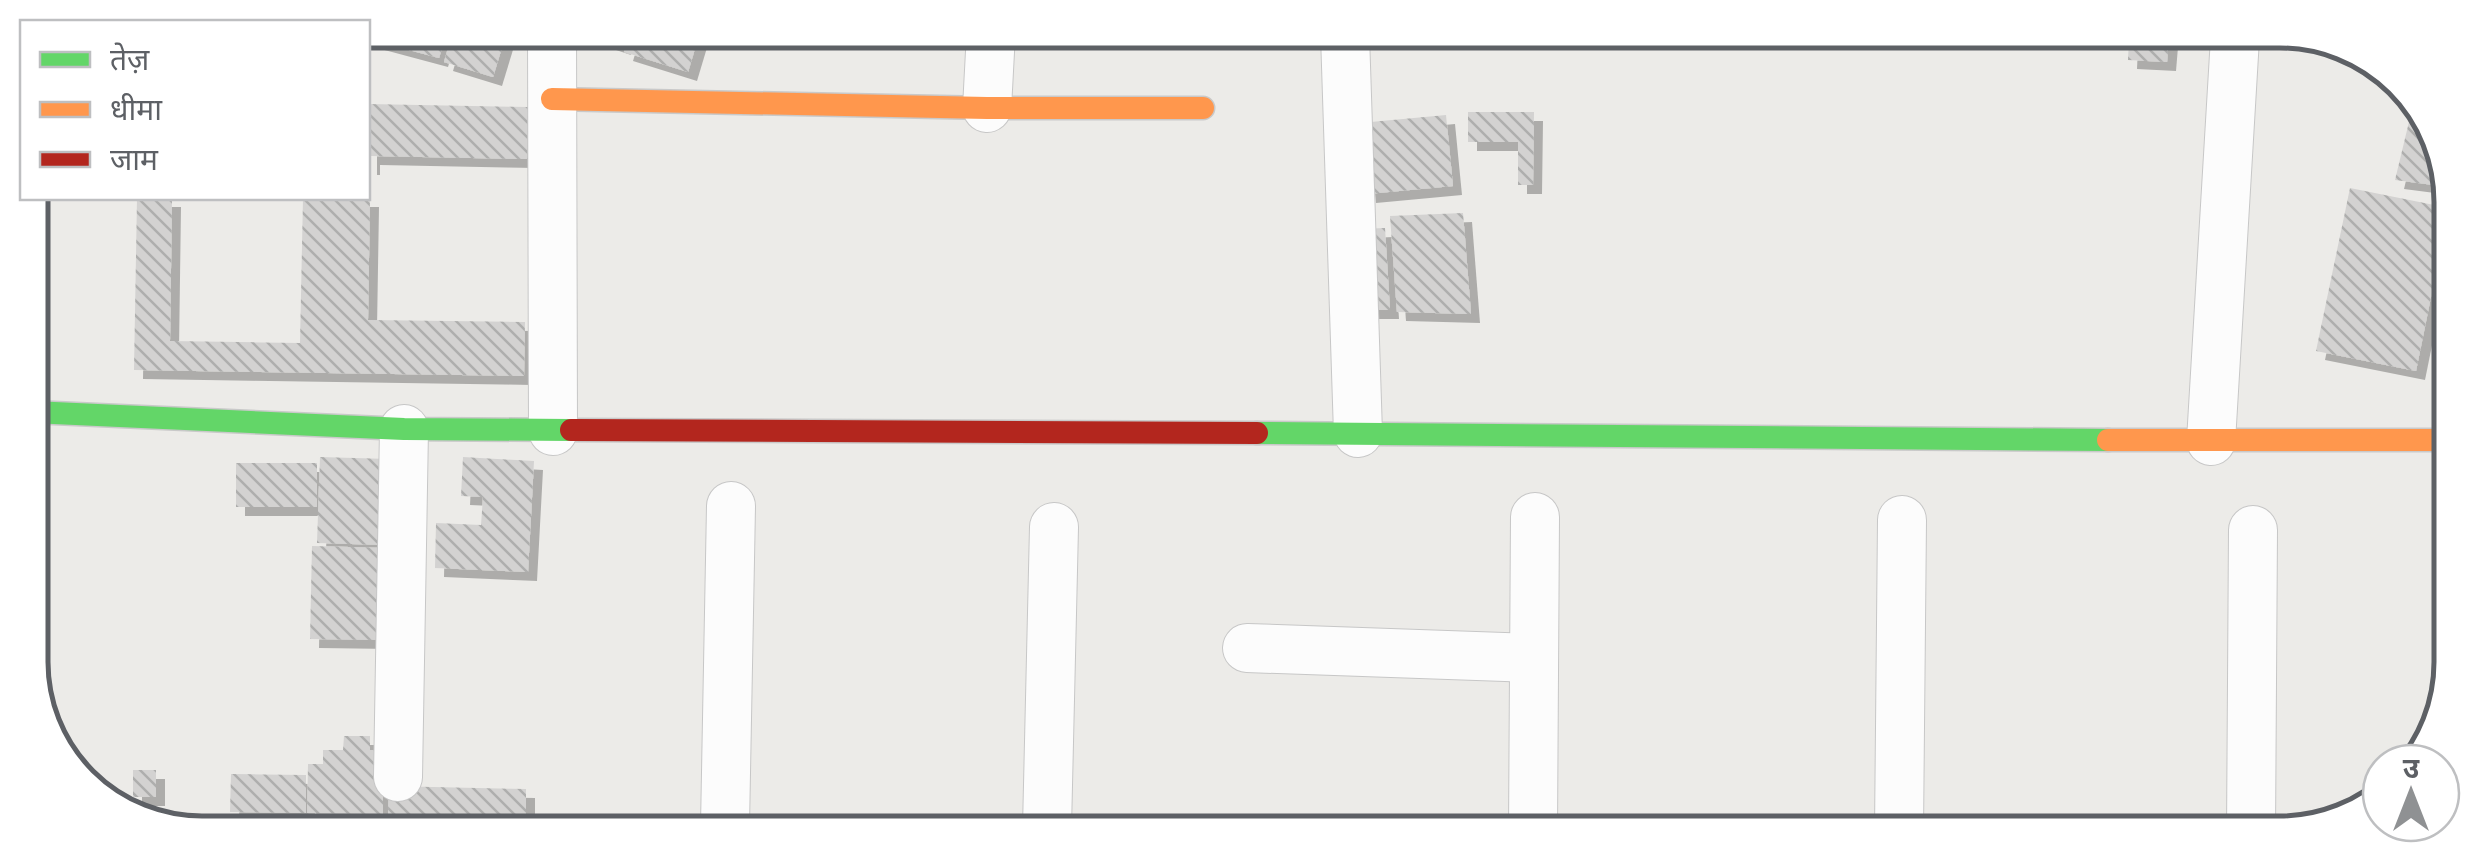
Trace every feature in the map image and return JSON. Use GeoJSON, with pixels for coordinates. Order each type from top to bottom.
{"type":"FeatureCollection","features":[{"type":"Feature","properties":{"kind":"street"},"geometry":{"type":"LineString","coordinates":[[552,48],[554,430]]}},
{"type":"Feature","properties":{"kind":"street"},"geometry":{"type":"LineString","coordinates":[[987,108],[989,48]]}},
{"type":"Feature","properties":{"kind":"street"},"geometry":{"type":"LineString","coordinates":[[1346,48],[1358,432]]}},
{"type":"Feature","properties":{"kind":"street"},"geometry":{"type":"LineString","coordinates":[[2211,441],[2235,48]]}},
{"type":"Feature","properties":{"kind":"street"},"geometry":{"type":"LineString","coordinates":[[552,99],[1203,108]]}},
{"type":"Feature","properties":{"kind":"street"},"geometry":{"type":"LineString","coordinates":[[48,413],[404,429],[2434,440]]}},
{"type":"Feature","properties":{"kind":"street"},"geometry":{"type":"LineString","coordinates":[[398,777],[404,429]]}},
{"type":"Feature","properties":{"kind":"street"},"geometry":{"type":"LineString","coordinates":[[725,816],[731,506]]}},
{"type":"Feature","properties":{"kind":"street"},"geometry":{"type":"LineString","coordinates":[[1533,815],[1535,516]]}},
{"type":"Feature","properties":{"kind":"street"},"geometry":{"type":"LineString","coordinates":[[1899,815],[1902,520]]}},
{"type":"Feature","properties":{"kind":"street"},"geometry":{"type":"LineString","coordinates":[[1047,816],[1054,527]]}},
{"type":"Feature","properties":{"kind":"street"},"geometry":{"type":"LineString","coordinates":[[2250,815],[2254,530]]}},
{"type":"Feature","properties":{"kind":"street"},"geometry":{"type":"LineString","coordinates":[[1247,648],[1534,658]]}},
{"type":"Feature","properties":{"kind":"building"},"geometry":{"type":"Polygon","coordinates":[[[402,48],[442,48],[439,58],[402,48]]]}},
{"type":"Feature","properties":{"kind":"building"},"geometry":{"type":"Polygon","coordinates":[[[448,48],[502,48],[493,77],[444,62],[448,48]]]}},
{"type":"Feature","properties":{"kind":"building"},"geometry":{"type":"Polygon","coordinates":[[[625,48],[695,48],[688,72],[624,52],[625,48]]]}},
{"type":"Feature","properties":{"kind":"building"},"geometry":{"type":"Polygon","coordinates":[[[2129,48],[2168,48],[2167,62],[2128,60],[2129,48]]]}},
{"type":"Feature","properties":{"kind":"building"},"geometry":{"type":"Polygon","coordinates":[[[370,104],[528,107],[527,159],[371,156],[371,166],[370,104]]]}},
{"type":"Feature","properties":{"kind":"building"},"geometry":{"type":"Polygon","coordinates":[[[1468,112],[1534,112],[1533,185],[1518,185],[1518,142],[1468,142],[1468,112]]]}},
{"type":"Feature","properties":{"kind":"building"},"geometry":{"type":"Polygon","coordinates":[[[1446,115],[1453,186],[1367,194],[1360,123],[1446,115]]]}},
{"type":"Feature","properties":{"kind":"building"},"geometry":{"type":"Polygon","coordinates":[[[2410,119],[2425,152],[2432,185],[2395,180],[2410,119]]]}},
{"type":"Feature","properties":{"kind":"building"},"geometry":{"type":"Polygon","coordinates":[[[2350,188],[2434,205],[2434,282],[2416,371],[2316,351],[2350,188]]]}},
{"type":"Feature","properties":{"kind":"building"},"geometry":{"type":"Polygon","coordinates":[[[137,200],[172,200],[170,341],[300,343],[303,200],[370,200],[368,320],[525,322],[524,376],[134,370],[137,200]]]}},
{"type":"Feature","properties":{"kind":"building"},"geometry":{"type":"Polygon","coordinates":[[[1463,213],[1471,314],[1397,312],[1390,216],[1463,213]]]}},
{"type":"Feature","properties":{"kind":"building"},"geometry":{"type":"Polygon","coordinates":[[[1385,228],[1390,310],[1365,310],[1359,229],[1385,228]]]}},
{"type":"Feature","properties":{"kind":"building"},"geometry":{"type":"Polygon","coordinates":[[[320,457],[389,459],[386,545],[317,543],[320,457]]]}},
{"type":"Feature","properties":{"kind":"building"},"geometry":{"type":"Polygon","coordinates":[[[463,457],[534,461],[528,572],[435,568],[436,523],[481,525],[483,497],[461,496],[463,457]]]}},
{"type":"Feature","properties":{"kind":"building"},"geometry":{"type":"Polygon","coordinates":[[[236,463],[317,463],[317,507],[236,507],[236,463]]]}},
{"type":"Feature","properties":{"kind":"building"},"geometry":{"type":"Polygon","coordinates":[[[312,546],[385,548],[383,640],[310,639],[312,546]]]}},
{"type":"Feature","properties":{"kind":"building"},"geometry":{"type":"Polygon","coordinates":[[[344,736],[370,736],[370,750],[383,750],[383,814],[307,813],[308,764],[323,764],[323,750],[343,750],[344,736]]]}},
{"type":"Feature","properties":{"kind":"building"},"geometry":{"type":"Polygon","coordinates":[[[133,770],[156,770],[156,797],[133,797],[133,770]]]}},
{"type":"Feature","properties":{"kind":"building"},"geometry":{"type":"Polygon","coordinates":[[[231,774],[306,775],[306,813],[230,812],[231,774]]]}},
{"type":"Feature","properties":{"kind":"building"},"geometry":{"type":"Polygon","coordinates":[[[389,786],[526,789],[526,816],[388,814],[389,786]]]}},
{"type":"Feature","properties":{"kind":"traffic: fast"},"geometry":{"type":"LineString","coordinates":[[48,413],[404,429],[571,430]]}},
{"type":"Feature","properties":{"kind":"traffic: fast"},"geometry":{"type":"LineString","coordinates":[[1257,433],[2108,440]]}},
{"type":"Feature","properties":{"kind":"traffic: slow"},"geometry":{"type":"LineString","coordinates":[[552,99],[1203,108]]}},
{"type":"Feature","properties":{"kind":"traffic: slow"},"geometry":{"type":"LineString","coordinates":[[2108,440],[2434,440]]}},
{"type":"Feature","properties":{"kind":"traffic: jam"},"geometry":{"type":"LineString","coordinates":[[571,430],[1257,433]]}}]}
